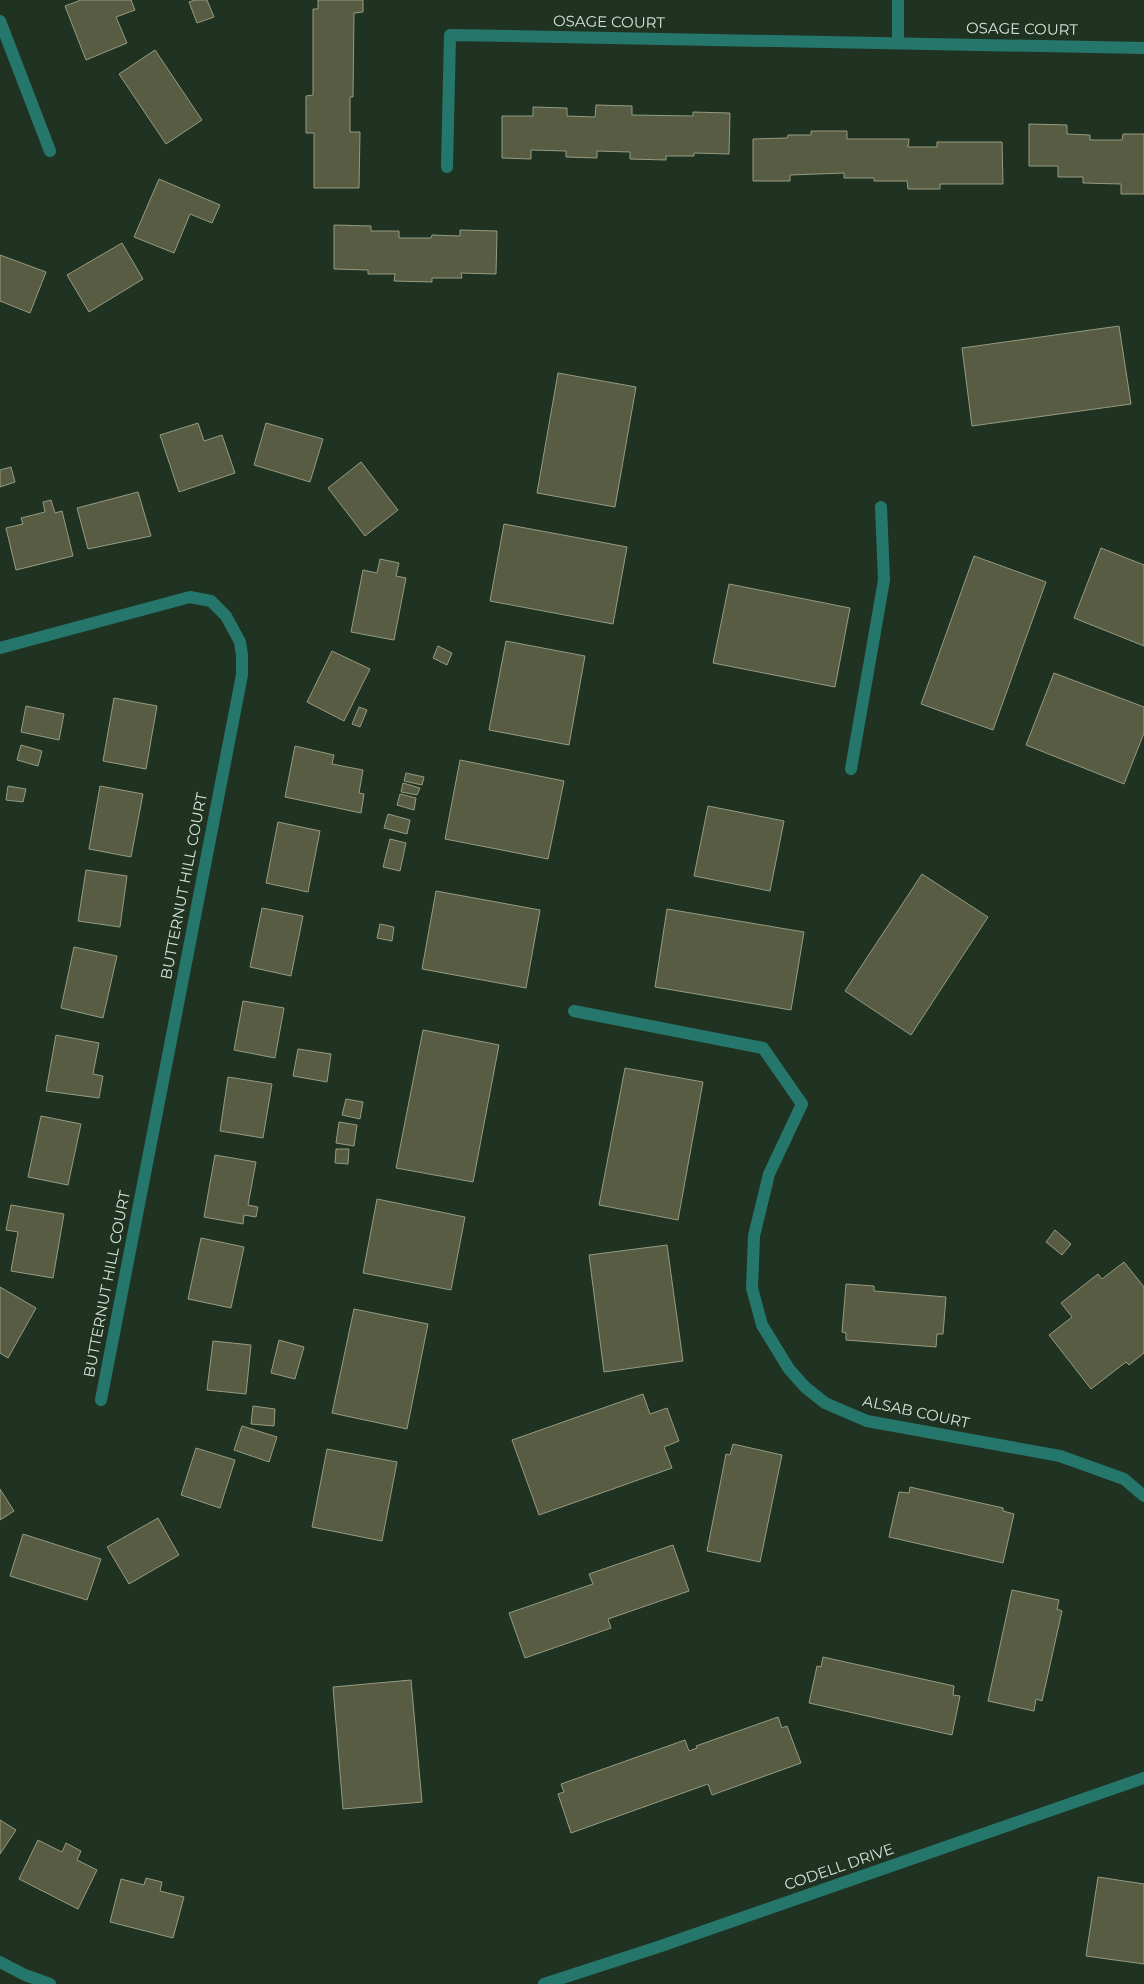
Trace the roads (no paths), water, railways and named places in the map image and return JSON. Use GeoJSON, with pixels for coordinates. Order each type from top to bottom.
{"type":"FeatureCollection","features":[{"type":"Feature","properties":{"kind":"street"},"geometry":{"type":"LineString","coordinates":[[898,0],[898,43]]}},
{"type":"Feature","properties":{"kind":"street"},"geometry":{"type":"LineString","coordinates":[[0,21],[50,151]]}},
{"type":"Feature","properties":{"kind":"street","name":"OSAGE COURT"},"geometry":{"type":"LineString","coordinates":[[447,167],[450,35],[1144,48]]}},
{"type":"Feature","properties":{"kind":"street"},"geometry":{"type":"LineString","coordinates":[[851,769],[884,580],[881,507]]}},
{"type":"Feature","properties":{"kind":"street","name":"BUTTERNUT HILL COURT"},"geometry":{"type":"LineString","coordinates":[[0,648],[190,597],[211,601],[226,616],[240,642],[242,654],[242,675],[101,1400]]}},
{"type":"Feature","properties":{"kind":"street","name":"ALSAB COURT"},"geometry":{"type":"LineString","coordinates":[[574,1011],[763,1048],[802,1104],[769,1174],[754,1236],[752,1288],[762,1325],[789,1369],[805,1387],[824,1403],[867,1421],[1060,1456],[1124,1479],[1143,1494]]}},
{"type":"Feature","properties":{"kind":"street","name":"CODELL DRIVE"},"geometry":{"type":"LineString","coordinates":[[544,1984],[661,1946],[1144,1778]]}},
{"type":"Feature","properties":{"kind":"street"},"geometry":{"type":"LineString","coordinates":[[0,1962],[25,1975],[50,1984]]}}]}
